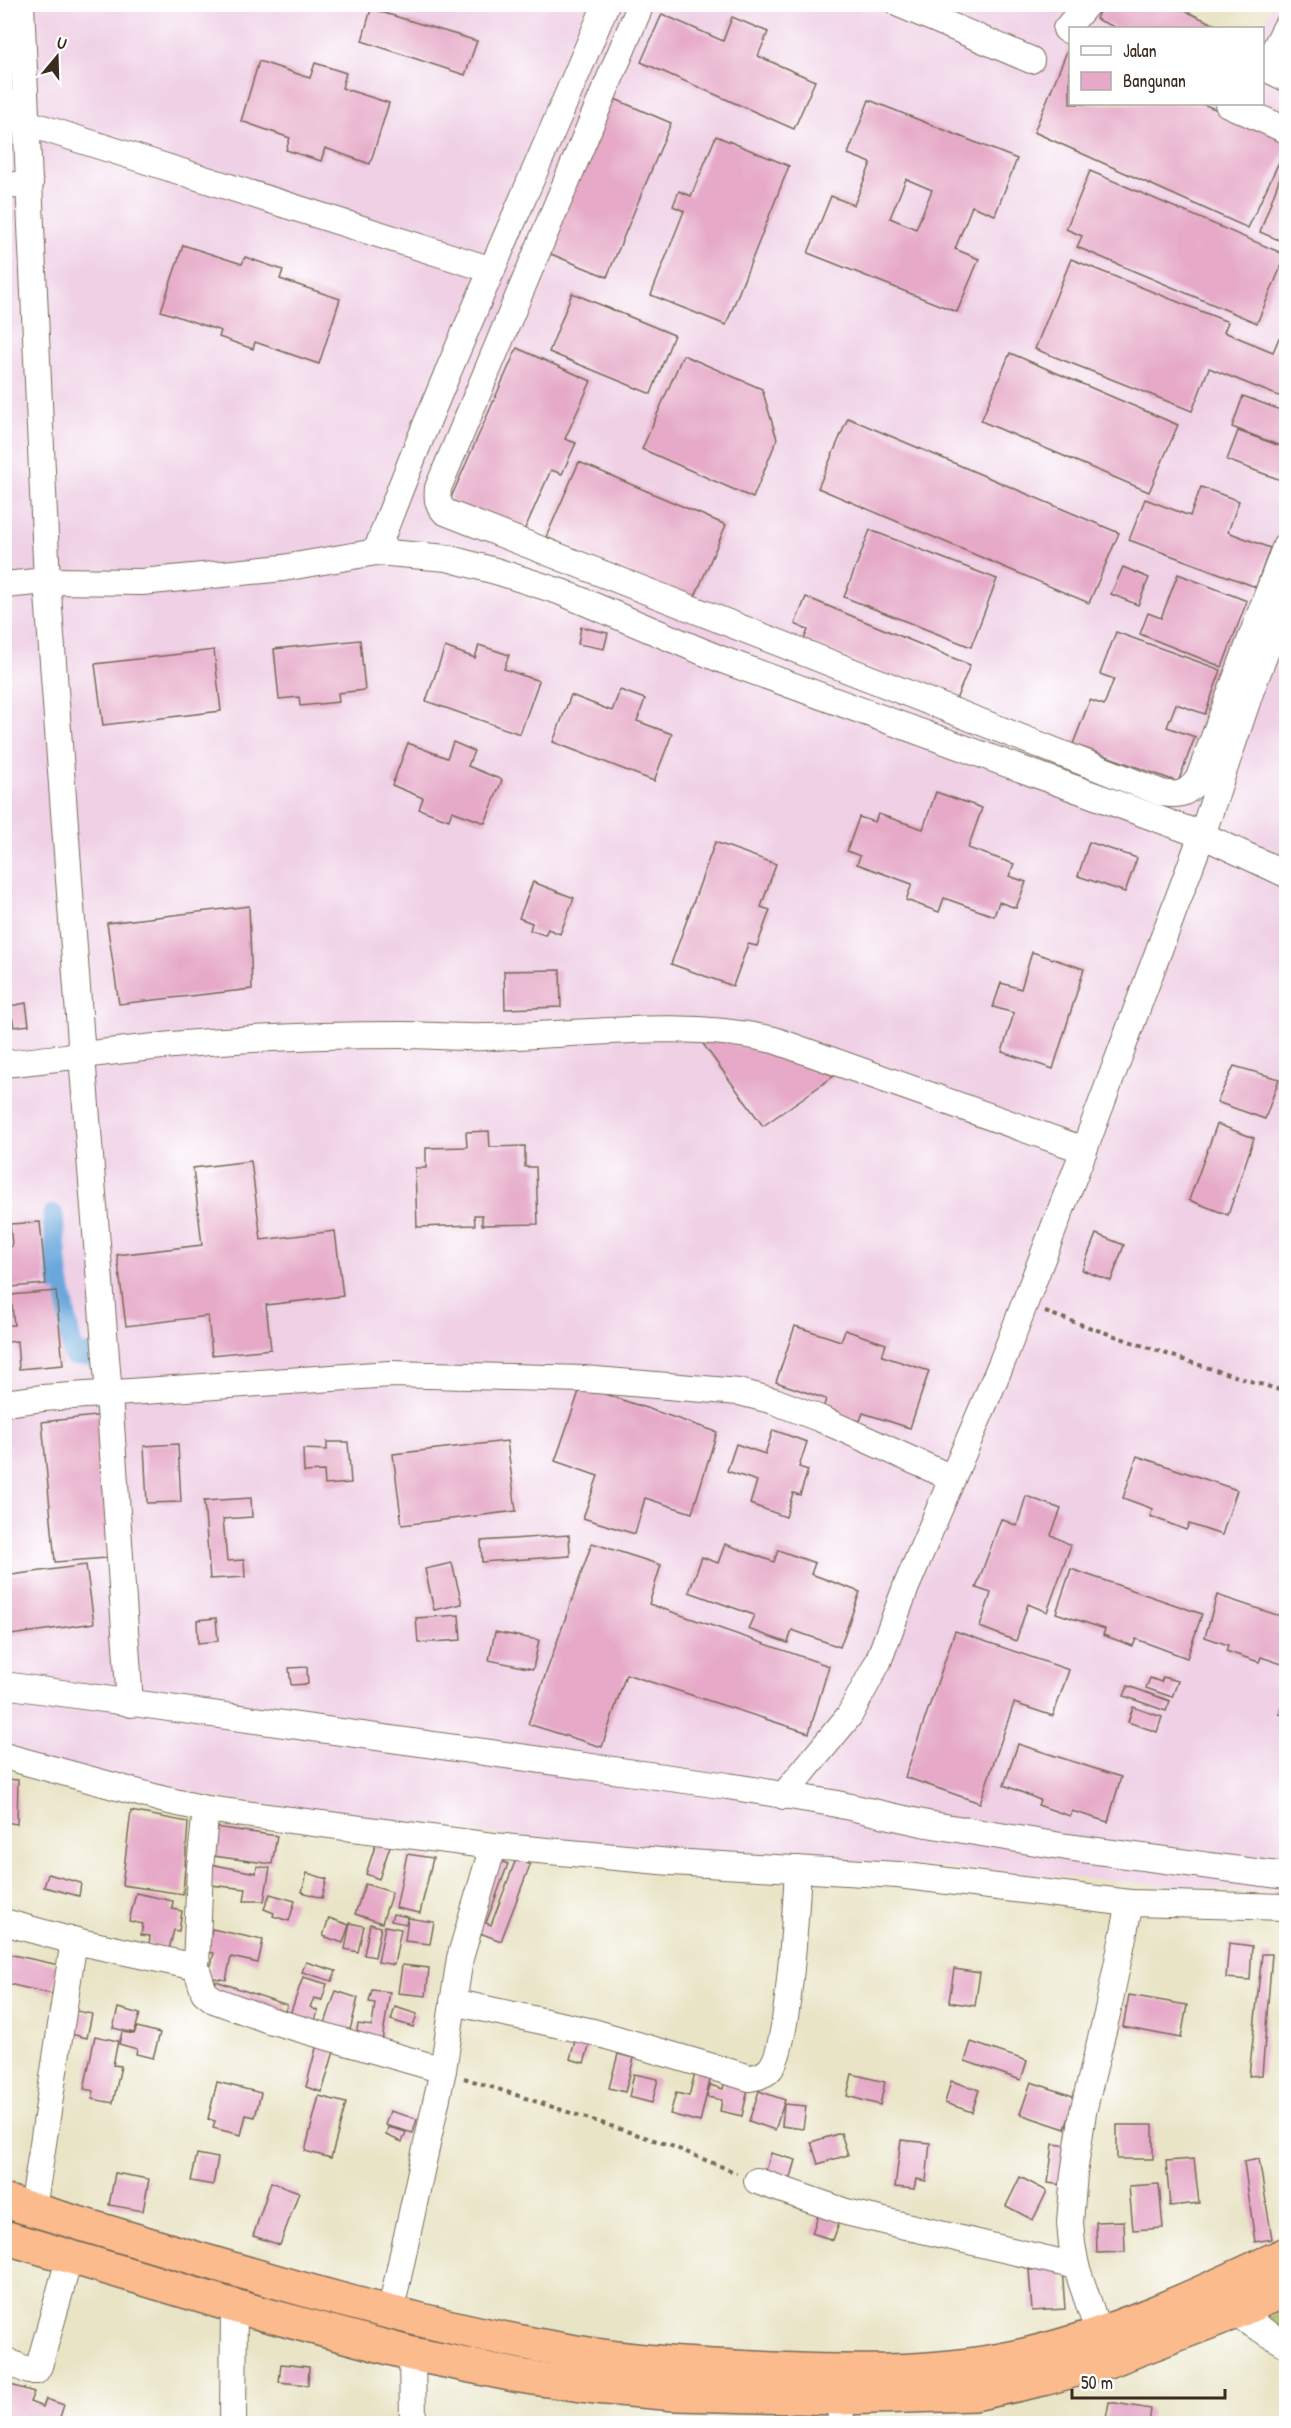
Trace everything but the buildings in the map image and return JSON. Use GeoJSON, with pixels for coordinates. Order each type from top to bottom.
{"type":"FeatureCollection","features":[{"type":"Feature","properties":{"kind":"highway"},"geometry":{"type":"LineString","coordinates":[[19,2205],[390,2314],[463,2331],[574,2352],[686,2365],[823,2371],[895,2370],[968,2365],[1032,2354],[1099,2334],[1287,2254]]}},
{"type":"Feature","properties":{"kind":"highway"},"geometry":{"type":"LineString","coordinates":[[116,2270],[124,2236]]}},
{"type":"Feature","properties":{"kind":"highway"},"geometry":{"type":"LineString","coordinates":[[4,2237],[234,2306],[412,2354],[520,2376],[595,2387],[841,2411],[975,2394],[1043,2379],[1108,2361],[1287,2290]]}},
{"type":"Feature","properties":{"kind":"street"},"geometry":{"type":"LineString","coordinates":[[21,4],[13,38],[27,123],[47,581],[109,1395],[130,1704]]}},
{"type":"Feature","properties":{"kind":"street"},"geometry":{"type":"LineString","coordinates":[[376,552],[414,450],[556,125],[606,4]]}},
{"type":"Feature","properties":{"kind":"street"},"geometry":{"type":"LineString","coordinates":[[641,4],[438,488],[437,499],[445,512],[1162,793],[1179,796],[1189,791],[1198,780],[1287,545]]}},
{"type":"Feature","properties":{"kind":"street"},"geometry":{"type":"LineString","coordinates":[[899,4],[1031,60]]}},
{"type":"Feature","properties":{"kind":"street"},"geometry":{"type":"LineString","coordinates":[[1070,27],[1087,4]]}},
{"type":"Feature","properties":{"kind":"street"},"geometry":{"type":"LineString","coordinates":[[1287,27],[1265,68],[1287,78]]}},
{"type":"Feature","properties":{"kind":"street"},"geometry":{"type":"LineString","coordinates":[[1230,105],[1287,130]]}},
{"type":"Feature","properties":{"kind":"street"},"geometry":{"type":"LineString","coordinates":[[27,123],[492,270]]}},
{"type":"Feature","properties":{"kind":"street"},"geometry":{"type":"LineString","coordinates":[[4,186],[30,184]]}},
{"type":"Feature","properties":{"kind":"street"},"geometry":{"type":"LineString","coordinates":[[4,585],[47,581],[142,582],[283,568],[376,552],[447,558],[561,592],[720,659],[1202,835],[1287,874]]}},
{"type":"Feature","properties":{"kind":"street"},"geometry":{"type":"LineString","coordinates":[[783,1796],[830,1740],[854,1707],[878,1662],[1025,1305],[1202,835],[1252,687],[1287,600]]}},
{"type":"Feature","properties":{"kind":"street"},"geometry":{"type":"LineString","coordinates":[[4,1064],[206,1042],[394,1035],[484,1037],[712,1029],[774,1040],[1084,1150]]}},
{"type":"Feature","properties":{"kind":"street"},"geometry":{"type":"LineString","coordinates":[[4,1403],[43,1398],[390,1374],[584,1379],[739,1392],[774,1401],[821,1419],[952,1478]]}},
{"type":"Feature","properties":{"kind":"street"},"geometry":{"type":"LineString","coordinates":[[4,1685],[728,1786],[832,1803],[927,1824],[1067,1847],[1287,1876]]}},
{"type":"Feature","properties":{"kind":"street"},"geometry":{"type":"LineString","coordinates":[[4,1756],[206,1809],[493,1846],[671,1862],[898,1875],[1130,1902],[1287,1907]]}},
{"type":"Feature","properties":{"kind":"street"},"geometry":{"type":"LineString","coordinates":[[206,1809],[200,1867],[196,1967],[208,1998],[269,2020],[443,2070]]}},
{"type":"Feature","properties":{"kind":"street"},"geometry":{"type":"LineString","coordinates":[[390,2314],[443,2070],[460,1958],[493,1846]]}},
{"type":"Feature","properties":{"kind":"street"},"geometry":{"type":"LineString","coordinates":[[453,2002],[593,2032],[750,2078],[760,2076],[771,2068],[781,2042],[792,1951],[798,1869]]}},
{"type":"Feature","properties":{"kind":"street"},"geometry":{"type":"LineString","coordinates":[[1099,2334],[1076,2266],[1070,2222],[1083,2112],[1130,1902]]}},
{"type":"Feature","properties":{"kind":"street"},"geometry":{"type":"LineString","coordinates":[[4,1922],[196,1967]]}},
{"type":"Feature","properties":{"kind":"street"},"geometry":{"type":"LineString","coordinates":[[19,2205],[74,1940]]}},
{"type":"Feature","properties":{"kind":"street"},"geometry":{"type":"LineString","coordinates":[[757,2181],[846,2212],[1076,2266]]}},
{"type":"Feature","properties":{"kind":"street"},"geometry":{"type":"LineString","coordinates":[[4,2360],[29,2371],[36,2371],[70,2256]]}},
{"type":"Feature","properties":{"kind":"street"},"geometry":{"type":"LineString","coordinates":[[233,2424],[234,2306]]}},
{"type":"Feature","properties":{"kind":"street"},"geometry":{"type":"LineString","coordinates":[[1233,2313],[1287,2344]]}},
{"type":"Feature","properties":{"kind":"street"},"geometry":{"type":"LineString","coordinates":[[412,2354],[413,2424]]}},
{"type":"Feature","properties":{"kind":"path"},"geometry":{"type":"LineString","coordinates":[[1025,1305],[1196,1364],[1287,1392]]}},
{"type":"Feature","properties":{"kind":"path"},"geometry":{"type":"LineString","coordinates":[[443,2070],[669,2145],[757,2181]]}},
{"type":"Feature","properties":{"kind":"shaded area"},"geometry":{"type":"Polygon","coordinates":[[[4,5],[1158,5],[1208,27],[1069,27],[1069,105],[1264,105],[1264,27],[1261,27],[1272,5],[1286,5],[1286,1894],[580,1844],[298,1811],[74,1774],[5,1753],[4,5]]]}},
{"type":"Feature","properties":{"kind":"green space"},"geometry":{"type":"Polygon","coordinates":[[[1286,2310],[1286,2340],[1260,2321],[1286,2310]]]}},
{"type":"Feature","properties":{"kind":"waterway"},"geometry":{"type":"LineString","coordinates":[[53,1215],[58,1274],[73,1355],[106,1355],[107,1370]]}}]}
